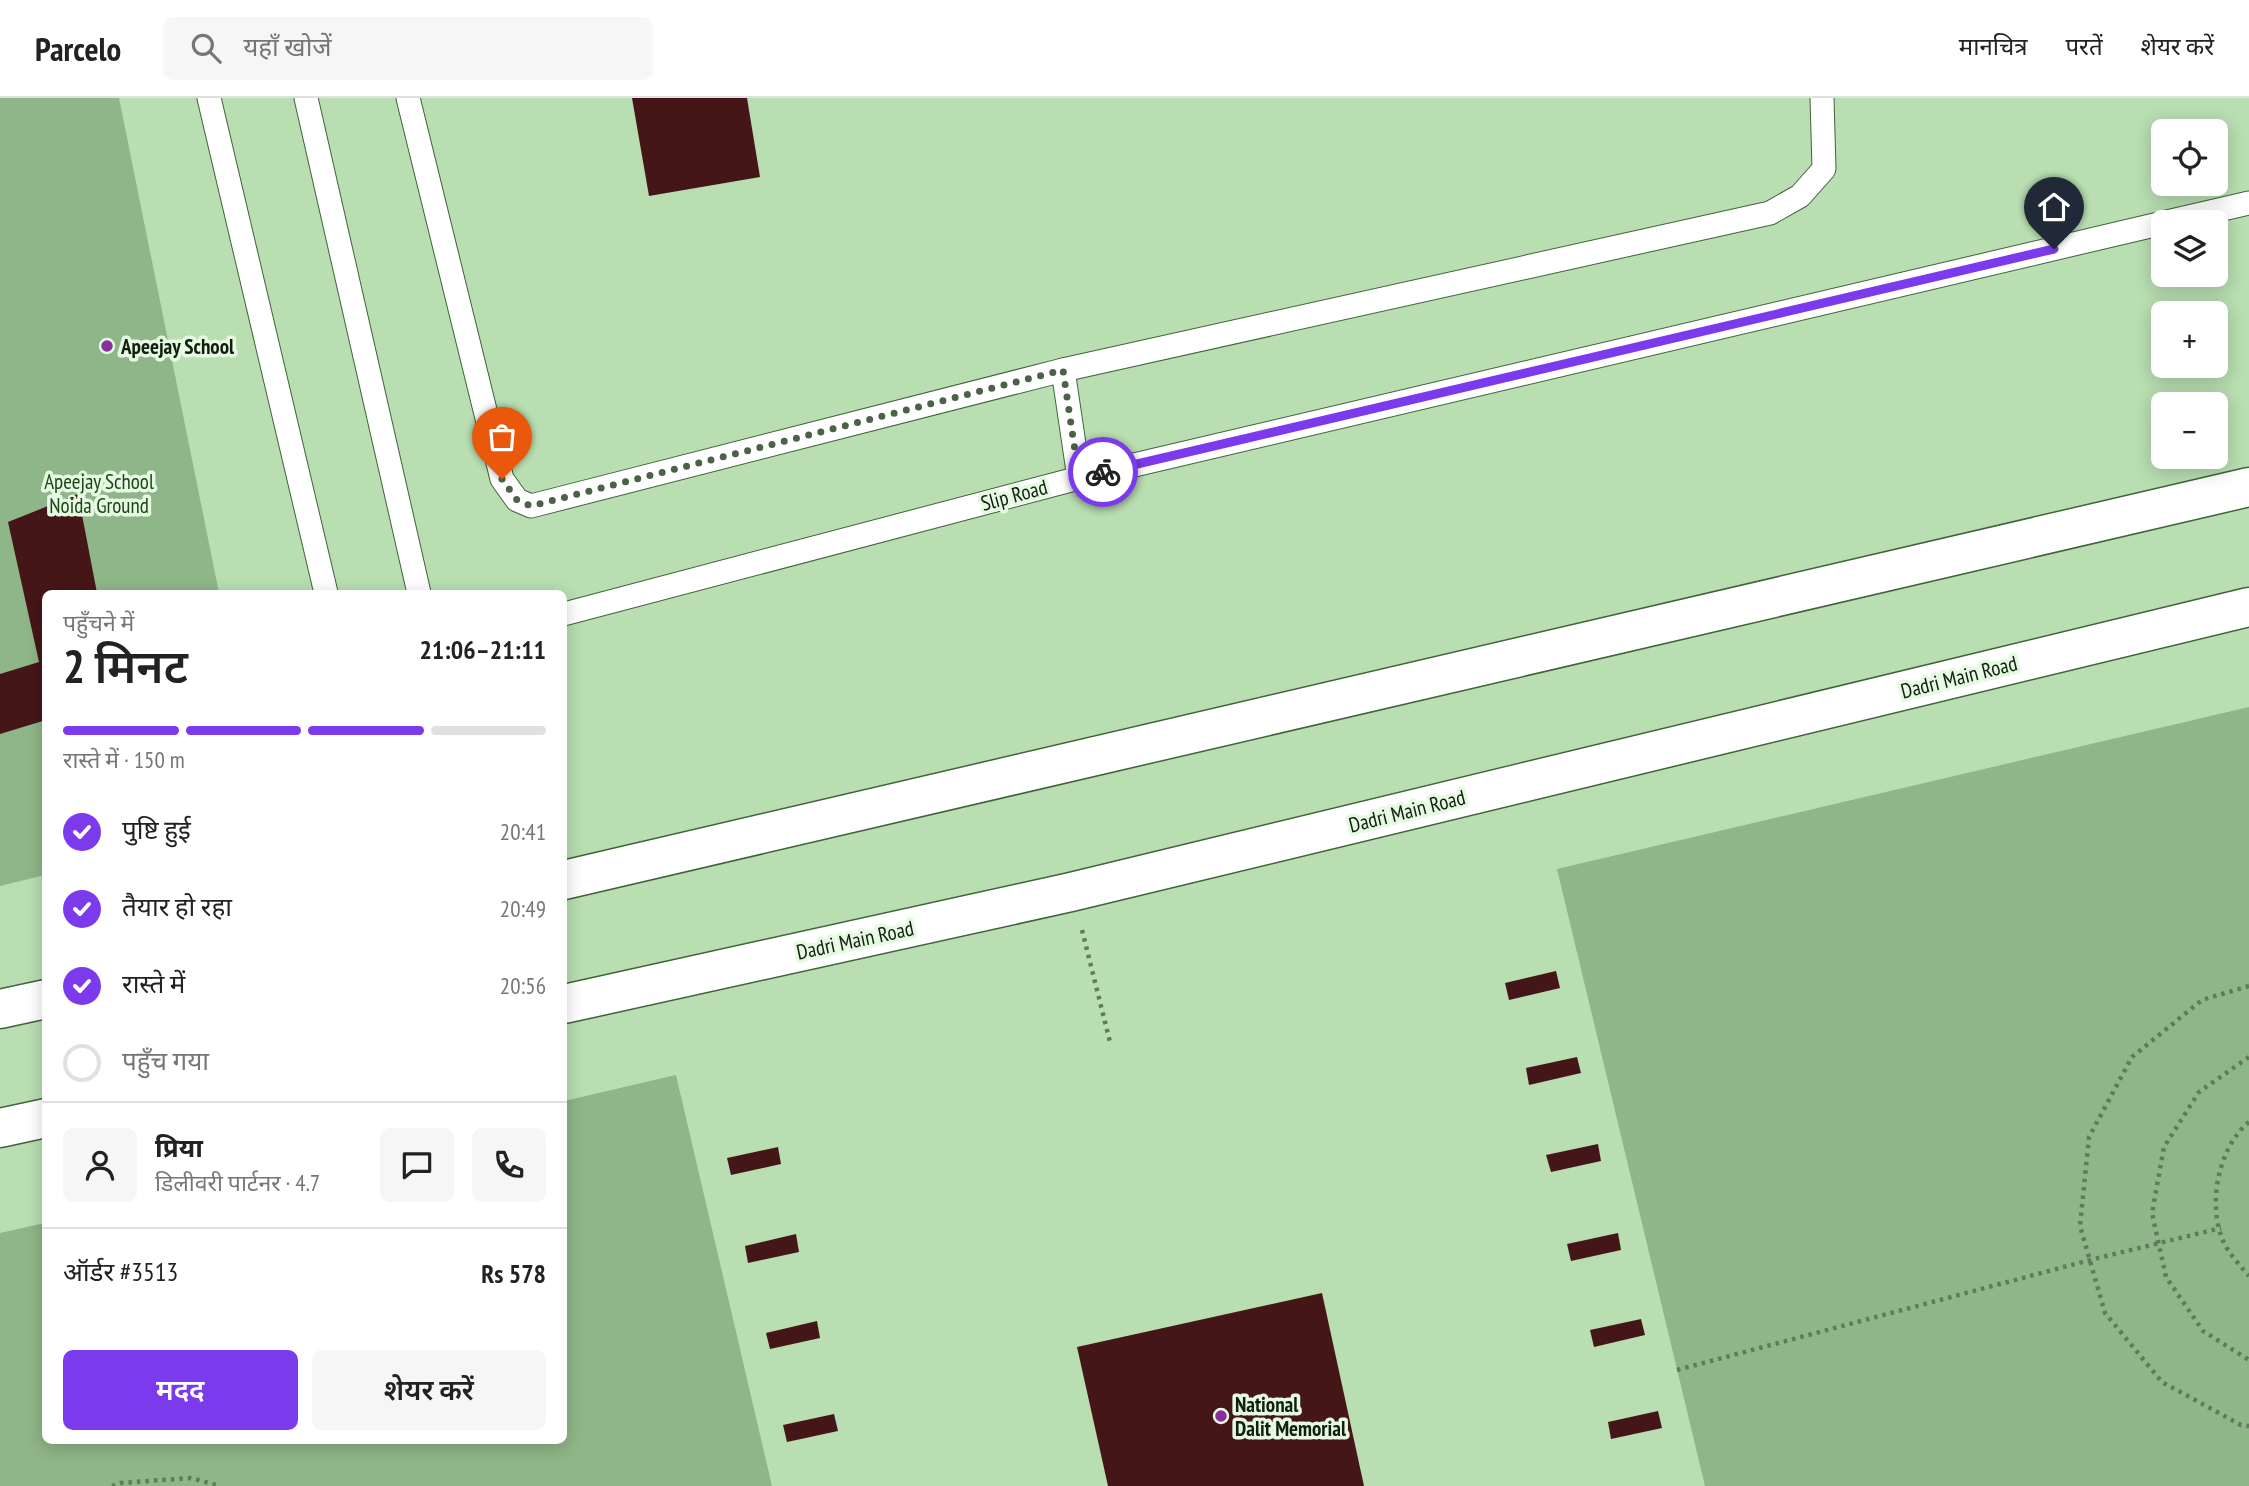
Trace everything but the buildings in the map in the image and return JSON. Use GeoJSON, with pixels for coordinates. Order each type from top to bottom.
{"type":"FeatureCollection","features":[{"type":"Feature","properties":{"kind":"highway"},"geometry":{"type":"LineString","coordinates":[[567,879],[2249,487]]}},
{"type":"Feature","properties":{"kind":"highway","name":"Dadri Main Road"},"geometry":{"type":"LineString","coordinates":[[567,1003],[1072,892],[2249,607]]}},
{"type":"Feature","properties":{"kind":"highway"},"geometry":{"type":"LineString","coordinates":[[0,1009],[42,1000]]}},
{"type":"Feature","properties":{"kind":"highway"},"geometry":{"type":"LineString","coordinates":[[0,1128],[42,1119]]}},
{"type":"Feature","properties":{"kind":"lane"},"geometry":{"type":"LineString","coordinates":[[209,98],[325,590]]}},
{"type":"Feature","properties":{"kind":"lane"},"geometry":{"type":"LineString","coordinates":[[306,98],[418,590]]}},
{"type":"Feature","properties":{"kind":"lane"},"geometry":{"type":"LineString","coordinates":[[408,98],[502,479],[517,500],[531,506],[1063,370],[1770,213],[1800,196],[1824,169],[1822,98]]}},
{"type":"Feature","properties":{"kind":"lane","name":"Slip Road"},"geometry":{"type":"LineString","coordinates":[[2220,210],[2249,203]]}},
{"type":"Feature","properties":{"kind":"lane","name":"Slip Road"},"geometry":{"type":"LineString","coordinates":[[567,613],[1079,478],[2151,226]]}},
{"type":"Feature","properties":{"kind":"lane"},"geometry":{"type":"LineString","coordinates":[[1063,370],[1079,478]]}},
{"type":"Feature","properties":{"kind":"path"},"geometry":{"type":"LineString","coordinates":[[1072,892],[1110,1042]]}},
{"type":"Feature","properties":{"kind":"path"},"geometry":{"type":"LineString","coordinates":[[2249,986],[2202,1000],[2132,1057],[2089,1137],[2080,1226],[2105,1313],[2162,1382],[2241,1425],[2249,1426]]}},
{"type":"Feature","properties":{"kind":"path"},"geometry":{"type":"LineString","coordinates":[[2249,1057],[2199,1092],[2164,1147],[2152,1213],[2166,1277],[2203,1331],[2249,1360]]}},
{"type":"Feature","properties":{"kind":"path"},"geometry":{"type":"LineString","coordinates":[[2249,1122],[2240,1130],[2220,1167],[2215,1208],[2227,1248],[2249,1276]]}},
{"type":"Feature","properties":{"kind":"path"},"geometry":{"type":"LineString","coordinates":[[1677,1370],[2090,1260],[2221,1228]]}},
{"type":"Feature","properties":{"kind":"path"},"geometry":{"type":"LineString","coordinates":[[112,1486],[191,1478],[220,1486]]}},
{"type":"Feature","properties":{"kind":"green space","name":"Apeejay School Noida Ground"},"geometry":{"type":"Polygon","coordinates":[[[0,98],[119,98],[218,590],[42,590],[42,876],[0,886],[0,98]]]}},
{"type":"Feature","properties":{"kind":"green space"},"geometry":{"type":"Polygon","coordinates":[[[2249,707],[2249,1486],[1705,1486],[1557,869],[2249,707]]]}},
{"type":"Feature","properties":{"kind":"green space"},"geometry":{"type":"Polygon","coordinates":[[[676,1075],[772,1486],[0,1486],[0,1233],[42,1224],[42,1444],[567,1444],[567,1100],[676,1075]]]}},
{"type":"Feature","properties":{"kind":"way so far"},"geometry":{"type":"LineString","coordinates":[[502,479],[517,500],[531,506],[1063,370],[1079,478],[1103,472]]}},
{"type":"Feature","properties":{"kind":"place","name":"Apeejay School"},"geometry":{"type":"Point","coordinates":[107,346]}},
{"type":"Feature","properties":{"kind":"place","name":"National Dalit Memorial"},"geometry":{"type":"Point","coordinates":[1221,1416]}},
{"type":"Feature","properties":{"kind":"route"},"geometry":{"type":"LineString","coordinates":[[1103,472],[2054,249]]}}]}
